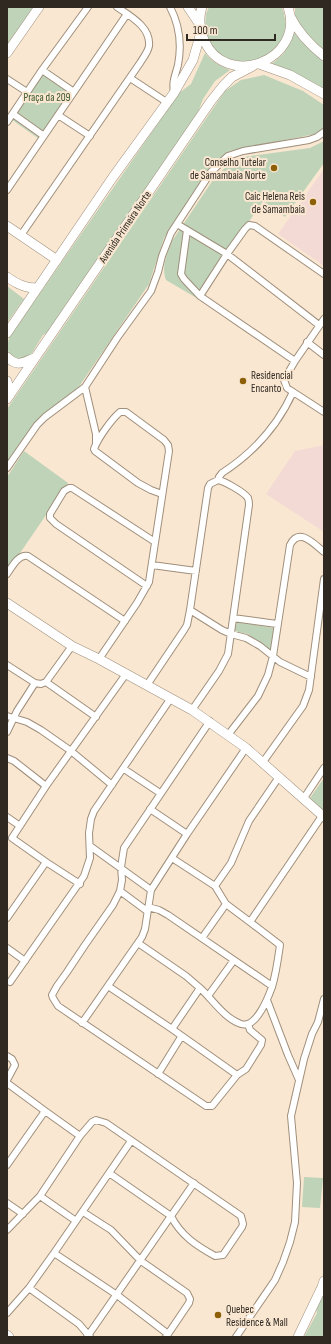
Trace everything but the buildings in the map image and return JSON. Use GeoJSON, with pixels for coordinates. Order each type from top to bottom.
{"type":"FeatureCollection","features":[{"type":"Feature","properties":{"kind":"main road"},"geometry":{"type":"LineString","coordinates":[[7,53],[39,7]]}},
{"type":"Feature","properties":{"kind":"main road"},"geometry":{"type":"LineString","coordinates":[[188,7],[200,29],[206,45],[215,55],[226,62],[239,66],[256,65],[290,75],[324,94]]}},
{"type":"Feature","properties":{"kind":"main road"},"geometry":{"type":"LineString","coordinates":[[7,332],[58,260],[113,177],[174,93],[193,60],[200,29],[202,7]]}},
{"type":"Feature","properties":{"kind":"main road"},"geometry":{"type":"LineString","coordinates":[[289,10],[295,27],[302,36],[324,56]]}},
{"type":"Feature","properties":{"kind":"main road","name":"Avenida Primeira Norte"},"geometry":{"type":"LineString","coordinates":[[8,397],[211,101],[232,77],[270,59],[279,50],[286,40],[290,28],[289,10]]}},
{"type":"Feature","properties":{"kind":"main road"},"geometry":{"type":"LineString","coordinates":[[7,226],[58,260]]}},
{"type":"Feature","properties":{"kind":"main road"},"geometry":{"type":"LineString","coordinates":[[7,277],[28,288],[37,288]]}},
{"type":"Feature","properties":{"kind":"main road"},"geometry":{"type":"LineString","coordinates":[[18,284],[30,300]]}},
{"type":"Feature","properties":{"kind":"main road"},"geometry":{"type":"LineString","coordinates":[[7,357],[13,362],[19,364],[35,358]]}},
{"type":"Feature","properties":{"kind":"main road"},"geometry":{"type":"LineString","coordinates":[[7,381],[8,397]]}},
{"type":"Feature","properties":{"kind":"main road"},"geometry":{"type":"LineString","coordinates":[[8,607],[72,646],[146,684],[210,721],[263,762],[323,817]]}},
{"type":"Feature","properties":{"kind":"main road"},"geometry":{"type":"LineString","coordinates":[[299,1336],[324,1281]]}},
{"type":"Feature","properties":{"kind":"street"},"geometry":{"type":"LineString","coordinates":[[7,122],[42,70],[88,7]]}},
{"type":"Feature","properties":{"kind":"street"},"geometry":{"type":"LineString","coordinates":[[21,235],[140,64],[149,47],[147,35],[143,28],[137,21],[117,7]]}},
{"type":"Feature","properties":{"kind":"street"},"geometry":{"type":"LineString","coordinates":[[170,7],[180,33],[180,49],[173,83],[174,93]]}},
{"type":"Feature","properties":{"kind":"street"},"geometry":{"type":"LineString","coordinates":[[7,190],[127,14]]}},
{"type":"Feature","properties":{"kind":"street"},"geometry":{"type":"LineString","coordinates":[[42,70],[74,92]]}},
{"type":"Feature","properties":{"kind":"street"},"geometry":{"type":"LineString","coordinates":[[130,78],[168,103]]}},
{"type":"Feature","properties":{"kind":"street"},"geometry":{"type":"LineString","coordinates":[[7,79],[27,92]]}},
{"type":"Feature","properties":{"kind":"street"},"geometry":{"type":"LineString","coordinates":[[13,114],[44,136]]}},
{"type":"Feature","properties":{"kind":"street"},"geometry":{"type":"LineString","coordinates":[[58,115],[90,136]]}},
{"type":"Feature","properties":{"kind":"street"},"geometry":{"type":"LineString","coordinates":[[7,468],[37,425],[45,417],[86,387],[117,338],[151,290],[155,282],[167,241],[211,172],[228,156],[243,151],[309,140],[324,132]]}},
{"type":"Feature","properties":{"kind":"street"},"geometry":{"type":"LineString","coordinates":[[177,224],[227,254],[319,325]]}},
{"type":"Feature","properties":{"kind":"street"},"geometry":{"type":"LineString","coordinates":[[200,296],[247,226],[251,225],[324,274]]}},
{"type":"Feature","properties":{"kind":"street"},"geometry":{"type":"LineString","coordinates":[[187,230],[182,274],[184,279],[200,296],[295,361]]}},
{"type":"Feature","properties":{"kind":"street"},"geometry":{"type":"LineString","coordinates":[[324,319],[307,342],[284,380],[286,385],[293,392],[324,412]]}},
{"type":"Feature","properties":{"kind":"street"},"geometry":{"type":"LineString","coordinates":[[307,342],[324,355]]}},
{"type":"Feature","properties":{"kind":"street"},"geometry":{"type":"LineString","coordinates":[[86,387],[96,434],[96,446],[94,449],[97,453],[132,479],[151,490],[162,494]]}},
{"type":"Feature","properties":{"kind":"street"},"geometry":{"type":"LineString","coordinates":[[146,684],[187,625],[208,488],[210,484],[218,480],[222,473],[251,452],[286,407],[293,392]]}},
{"type":"Feature","properties":{"kind":"street"},"geometry":{"type":"LineString","coordinates":[[96,446],[115,417],[120,412],[126,412],[164,440],[168,445],[169,451],[150,577],[125,621],[99,659]]}},
{"type":"Feature","properties":{"kind":"street"},"geometry":{"type":"LineString","coordinates":[[192,710],[224,663],[228,654],[249,502],[245,496],[223,481],[218,480]]}},
{"type":"Feature","properties":{"kind":"street"},"geometry":{"type":"LineString","coordinates":[[146,586],[56,524],[50,518],[50,514],[64,491],[72,488],[155,542]]}},
{"type":"Feature","properties":{"kind":"street"},"geometry":{"type":"LineString","coordinates":[[228,735],[258,696],[268,676],[273,656],[277,624],[292,540],[297,536],[303,536],[324,552]]}},
{"type":"Feature","properties":{"kind":"street"},"geometry":{"type":"LineString","coordinates":[[7,574],[17,560],[25,555],[28,556],[125,621]]}},
{"type":"Feature","properties":{"kind":"street"},"geometry":{"type":"LineString","coordinates":[[152,565],[196,571]]}},
{"type":"Feature","properties":{"kind":"street"},"geometry":{"type":"LineString","coordinates":[[263,762],[303,706],[309,690],[324,579]]}},
{"type":"Feature","properties":{"kind":"street"},"geometry":{"type":"LineString","coordinates":[[190,610],[222,630],[246,638],[280,662],[312,676]]}},
{"type":"Feature","properties":{"kind":"street"},"geometry":{"type":"LineString","coordinates":[[233,618],[277,624]]}},
{"type":"Feature","properties":{"kind":"street"},"geometry":{"type":"LineString","coordinates":[[7,665],[35,683],[41,684],[46,682],[72,646]]}},
{"type":"Feature","properties":{"kind":"street"},"geometry":{"type":"LineString","coordinates":[[7,845],[46,786],[126,674]]}},
{"type":"Feature","properties":{"kind":"street"},"geometry":{"type":"LineString","coordinates":[[46,682],[96,716]]}},
{"type":"Feature","properties":{"kind":"street"},"geometry":{"type":"LineString","coordinates":[[7,732],[17,711],[35,683]]}},
{"type":"Feature","properties":{"kind":"street"},"geometry":{"type":"LineString","coordinates":[[10,982],[80,884],[90,858],[89,833],[94,811],[171,698]]}},
{"type":"Feature","properties":{"kind":"street"},"geometry":{"type":"LineString","coordinates":[[7,716],[27,722],[71,751],[112,785]]}},
{"type":"Feature","properties":{"kind":"street"},"geometry":{"type":"LineString","coordinates":[[210,721],[160,792],[124,848],[121,867],[122,880],[120,891],[113,905],[84,945],[52,995],[58,1006],[208,1107],[212,1106],[237,1075],[246,1069],[261,1045],[262,1040],[250,1030],[248,1024]]}},
{"type":"Feature","properties":{"kind":"street"},"geometry":{"type":"LineString","coordinates":[[82,1023],[142,937],[145,929],[151,890],[187,834],[246,748]]}},
{"type":"Feature","properties":{"kind":"street"},"geometry":{"type":"LineString","coordinates":[[7,758],[14,761],[46,786]]}},
{"type":"Feature","properties":{"kind":"street"},"geometry":{"type":"LineString","coordinates":[[304,798],[324,768]]}},
{"type":"Feature","properties":{"kind":"street"},"geometry":{"type":"LineString","coordinates":[[124,769],[160,792]]}},
{"type":"Feature","properties":{"kind":"street"},"geometry":{"type":"LineString","coordinates":[[214,886],[230,863],[249,821],[279,777]]}},
{"type":"Feature","properties":{"kind":"street"},"geometry":{"type":"LineString","coordinates":[[150,808],[187,834]]}},
{"type":"Feature","properties":{"kind":"street"},"geometry":{"type":"LineString","coordinates":[[7,817],[20,826]]}},
{"type":"Feature","properties":{"kind":"street"},"geometry":{"type":"LineString","coordinates":[[250,922],[323,817]]}},
{"type":"Feature","properties":{"kind":"street"},"geometry":{"type":"LineString","coordinates":[[12,838],[80,884]]}},
{"type":"Feature","properties":{"kind":"street"},"geometry":{"type":"LineString","coordinates":[[90,846],[151,890]]}},
{"type":"Feature","properties":{"kind":"street"},"geometry":{"type":"LineString","coordinates":[[138,943],[181,972],[235,1021],[241,1024],[248,1024],[255,1019],[263,1007],[272,986],[280,945],[226,904],[214,886],[172,858]]}},
{"type":"Feature","properties":{"kind":"street"},"geometry":{"type":"LineString","coordinates":[[7,918],[46,862]]}},
{"type":"Feature","properties":{"kind":"street"},"geometry":{"type":"LineString","coordinates":[[120,891],[148,909],[168,915],[272,986]]}},
{"type":"Feature","properties":{"kind":"street"},"geometry":{"type":"LineString","coordinates":[[202,938],[226,904]]}},
{"type":"Feature","properties":{"kind":"street"},"geometry":{"type":"LineString","coordinates":[[7,948],[25,961]]}},
{"type":"Feature","properties":{"kind":"street"},"geometry":{"type":"LineString","coordinates":[[208,996],[234,960]]}},
{"type":"Feature","properties":{"kind":"street"},"geometry":{"type":"LineString","coordinates":[[108,986],[237,1075]]}},
{"type":"Feature","properties":{"kind":"street"},"geometry":{"type":"LineString","coordinates":[[172,1029],[200,988]]}},
{"type":"Feature","properties":{"kind":"street"},"geometry":{"type":"LineString","coordinates":[[236,1337],[275,1280],[290,1242],[295,1222],[297,1183],[292,1116],[304,1059],[312,1034],[318,1022],[324,999]]}},
{"type":"Feature","properties":{"kind":"street"},"geometry":{"type":"LineString","coordinates":[[266,1000],[299,1080]]}},
{"type":"Feature","properties":{"kind":"street"},"geometry":{"type":"LineString","coordinates":[[158,1074],[181,1037]]}},
{"type":"Feature","properties":{"kind":"street"},"geometry":{"type":"LineString","coordinates":[[7,1056],[12,1059],[15,1065],[7,1080]]}},
{"type":"Feature","properties":{"kind":"street"},"geometry":{"type":"LineString","coordinates":[[7,1083],[80,1136]]}},
{"type":"Feature","properties":{"kind":"street"},"geometry":{"type":"LineString","coordinates":[[7,1165],[45,1111]]}},
{"type":"Feature","properties":{"kind":"street"},"geometry":{"type":"LineString","coordinates":[[7,1230],[40,1196],[80,1136],[92,1122],[96,1120],[106,1122],[131,1141],[241,1216],[243,1224],[242,1227],[223,1255],[215,1256],[193,1244],[175,1224],[171,1216],[109,1173]]}},
{"type":"Feature","properties":{"kind":"street"},"geometry":{"type":"LineString","coordinates":[[7,1313],[29,1288],[131,1141]]}},
{"type":"Feature","properties":{"kind":"street"},"geometry":{"type":"LineString","coordinates":[[29,1288],[79,1324],[88,1336],[194,1183]]}},
{"type":"Feature","properties":{"kind":"street"},"geometry":{"type":"LineString","coordinates":[[40,1196],[76,1221]]}},
{"type":"Feature","properties":{"kind":"street"},"geometry":{"type":"LineString","coordinates":[[7,1203],[23,1214]]}},
{"type":"Feature","properties":{"kind":"street"},"geometry":{"type":"LineString","coordinates":[[54,1253],[116,1296],[167,1335],[189,1303],[189,1296],[187,1293],[141,1261],[110,1230],[83,1212]]}},
{"type":"Feature","properties":{"kind":"shaded area","name":"Caic Helena Reis de Samambaia"},"geometry":{"type":"Polygon","coordinates":[[[324,169],[324,266],[278,234],[324,169]]]}},
{"type":"Feature","properties":{"kind":"shaded area"},"geometry":{"type":"Polygon","coordinates":[[[324,445],[324,532],[266,494],[295,451],[324,445]]]}},
{"type":"Feature","properties":{"kind":"green space"},"geometry":{"type":"Polygon","coordinates":[[[7,7],[41,7],[7,56],[7,7]]]}},
{"type":"Feature","properties":{"kind":"green space"},"geometry":{"type":"Polygon","coordinates":[[[209,7],[282,7],[286,26],[283,39],[275,50],[252,63],[226,59],[216,51],[208,40],[205,27],[206,14],[209,7]]]}},
{"type":"Feature","properties":{"kind":"green space"},"geometry":{"type":"Polygon","coordinates":[[[295,7],[324,7],[324,49],[311,40],[295,19],[295,7]]]}},
{"type":"Feature","properties":{"kind":"green space"},"geometry":{"type":"Polygon","coordinates":[[[293,31],[307,47],[324,61],[324,92],[270,65],[285,51],[293,31]]]}},
{"type":"Feature","properties":{"kind":"green space"},"geometry":{"type":"Polygon","coordinates":[[[205,53],[210,59],[230,70],[215,81],[203,99],[197,115],[50,331],[43,335],[30,356],[23,360],[14,359],[10,356],[7,347],[9,338],[179,93],[191,84],[205,53]]]}},
{"type":"Feature","properties":{"kind":"green space","name":"Praça da 209"},"geometry":{"type":"Polygon","coordinates":[[[42,66],[78,90],[42,141],[8,117],[42,66]]]}},
{"type":"Feature","properties":{"kind":"green space"},"geometry":{"type":"Polygon","coordinates":[[[264,75],[303,91],[324,105],[324,129],[315,134],[230,151],[211,165],[164,238],[149,284],[78,388],[40,419],[7,464],[7,409],[225,91],[241,80],[264,75]]]}},
{"type":"Feature","properties":{"kind":"green space"},"geometry":{"type":"Polygon","coordinates":[[[324,141],[324,163],[285,217],[263,201],[201,292],[205,303],[166,280],[164,265],[172,241],[215,177],[227,166],[242,157],[310,148],[324,141]]]}},
{"type":"Feature","properties":{"kind":"green space"},"geometry":{"type":"Polygon","coordinates":[[[7,286],[24,299],[7,323],[7,286]]]}},
{"type":"Feature","properties":{"kind":"green space"},"geometry":{"type":"Polygon","coordinates":[[[24,451],[68,483],[7,572],[7,477],[24,451]]]}},
{"type":"Feature","properties":{"kind":"green space"},"geometry":{"type":"Polygon","coordinates":[[[237,622],[274,628],[272,652],[248,634],[234,631],[237,622]]]}},
{"type":"Feature","properties":{"kind":"green space"},"geometry":{"type":"Polygon","coordinates":[[[324,778],[324,811],[310,798],[324,778]]]}},
{"type":"Feature","properties":{"kind":"green space"},"geometry":{"type":"Polygon","coordinates":[[[304,1177],[323,1178],[320,1208],[302,1207],[304,1177]]]}},
{"type":"Feature","properties":{"kind":"green space"},"geometry":{"type":"Polygon","coordinates":[[[324,1288],[324,1337],[304,1337],[317,1313],[316,1306],[324,1288]]]}},
{"type":"Feature","properties":{"kind":"place","name":"Conselho Tutelar de Samambaia Norte"},"geometry":{"type":"Point","coordinates":[274,168]}},
{"type":"Feature","properties":{"kind":"place","name":"Caic Helena Reis de Samambaia"},"geometry":{"type":"Point","coordinates":[313,202]}},
{"type":"Feature","properties":{"kind":"place","name":"Residencial Encanto"},"geometry":{"type":"Point","coordinates":[243,381]}},
{"type":"Feature","properties":{"kind":"place","name":"Quebec Residence & Mall"},"geometry":{"type":"Point","coordinates":[218,1315]}}]}
